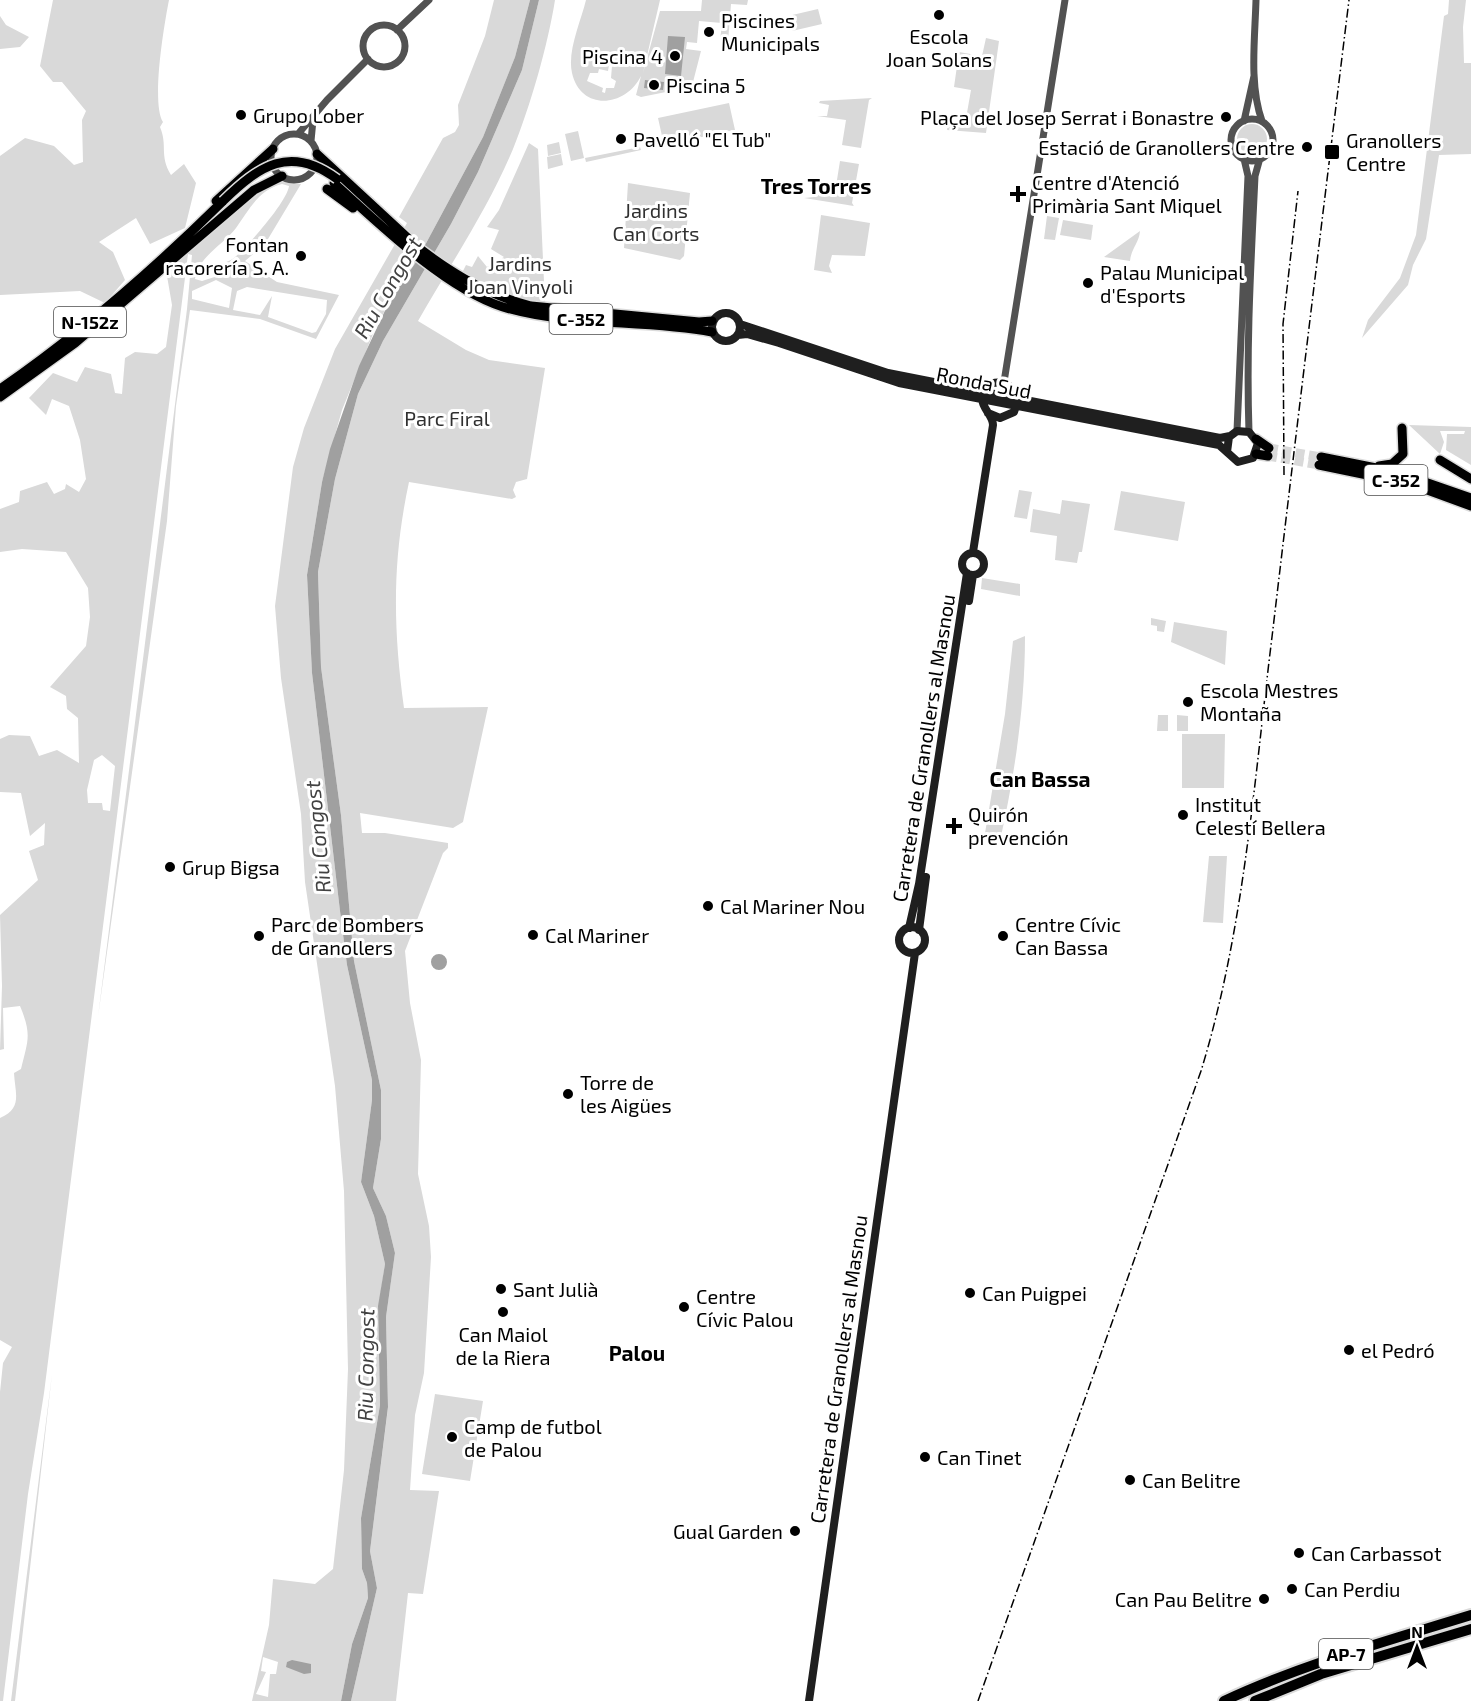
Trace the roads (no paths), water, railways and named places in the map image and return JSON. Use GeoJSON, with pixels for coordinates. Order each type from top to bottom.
{"type":"FeatureCollection","features":[{"type":"Feature","properties":{"kind":"highway","name":"N-152z"},"geometry":{"type":"LineString","coordinates":[[0,389],[69,338],[174,248],[196,221],[273,149]]}},
{"type":"Feature","properties":{"kind":"highway"},"geometry":{"type":"LineString","coordinates":[[317,154],[377,218]]}},
{"type":"Feature","properties":{"kind":"highway","name":"C-352"},"geometry":{"type":"LineString","coordinates":[[146,283],[257,171],[279,162],[312,164],[333,184],[414,249],[472,291],[502,307],[536,314],[712,332]]}},
{"type":"Feature","properties":{"kind":"highway","name":"N-152z"},"geometry":{"type":"LineString","coordinates":[[0,397],[75,343],[254,190],[282,176]]}},
{"type":"Feature","properties":{"kind":"highway"},"geometry":{"type":"LineString","coordinates":[[333,184],[377,218]]}},
{"type":"Feature","properties":{"kind":"highway","name":"C-352"},"geometry":{"type":"LineString","coordinates":[[174,248],[224,204]]}},
{"type":"Feature","properties":{"kind":"highway"},"geometry":{"type":"LineString","coordinates":[[472,291],[503,312]]}},
{"type":"Feature","properties":{"kind":"highway","name":"C-352"},"geometry":{"type":"LineString","coordinates":[[472,291],[531,306],[712,321]]}},
{"type":"Feature","properties":{"kind":"highway"},"geometry":{"type":"LineString","coordinates":[[1369,466],[1392,464],[1400,456],[1404,448],[1402,428]]}},
{"type":"Feature","properties":{"kind":"highway","name":"C-352"},"geometry":{"type":"LineString","coordinates":[[1252,435],[1269,452],[1256,454]]}},
{"type":"Feature","properties":{"kind":"highway"},"geometry":{"type":"LineString","coordinates":[[1440,460],[1471,479]]}},
{"type":"Feature","properties":{"kind":"highway","name":"C-352"},"geometry":{"type":"LineString","coordinates":[[1471,498],[1429,482],[1369,466],[1320,461],[1411,484],[1471,506]]}},
{"type":"Feature","properties":{"kind":"highway","name":"AP-7"},"geometry":{"type":"LineString","coordinates":[[1224,1701],[1271,1679],[1317,1663],[1471,1616]]}},
{"type":"Feature","properties":{"kind":"highway","name":"AP-7"},"geometry":{"type":"LineString","coordinates":[[1254,1701],[1321,1674],[1471,1629]]}},
{"type":"Feature","properties":{"kind":"main road","name":"C-352"},"geometry":{"type":"LineString","coordinates":[[712,321],[717,315],[727,313],[736,317],[740,324]]}},
{"type":"Feature","properties":{"kind":"main road"},"geometry":{"type":"LineString","coordinates":[[712,321],[712,332]]}},
{"type":"Feature","properties":{"kind":"main road"},"geometry":{"type":"LineString","coordinates":[[738,335],[740,324]]}},
{"type":"Feature","properties":{"kind":"main road","name":"Ronda Sud"},"geometry":{"type":"LineString","coordinates":[[740,324],[888,373],[983,397]]}},
{"type":"Feature","properties":{"kind":"main road","name":"C-352"},"geometry":{"type":"LineString","coordinates":[[712,332],[716,338],[724,342],[738,335]]}},
{"type":"Feature","properties":{"kind":"main road","name":"Ronda Sud"},"geometry":{"type":"LineString","coordinates":[[738,335],[747,334],[771,340],[899,383],[1220,438],[1234,434]]}},
{"type":"Feature","properties":{"kind":"main road"},"geometry":{"type":"LineString","coordinates":[[988,413],[1000,418],[1010,415],[1018,403],[1013,387],[1004,382],[994,383],[983,397],[988,413],[993,425],[976,552],[981,558],[981,568],[970,574],[964,568],[964,559],[976,552],[1000,418]]}},
{"type":"Feature","properties":{"kind":"main road","name":"Ronda Sud"},"geometry":{"type":"LineString","coordinates":[[1018,403],[1219,445],[1227,452]]}},
{"type":"Feature","properties":{"kind":"main road"},"geometry":{"type":"LineString","coordinates":[[1227,452],[1234,434]]}},
{"type":"Feature","properties":{"kind":"main road","name":"C-352"},"geometry":{"type":"LineString","coordinates":[[1234,434],[1252,435]]}},
{"type":"Feature","properties":{"kind":"main road"},"geometry":{"type":"LineString","coordinates":[[1252,435],[1256,454]]}},
{"type":"Feature","properties":{"kind":"main road","name":"C-352"},"geometry":{"type":"LineString","coordinates":[[1227,452],[1238,462],[1249,461],[1256,454]]}},
{"type":"Feature","properties":{"kind":"main road","name":"Carretera de Granollers al Masnou"},"geometry":{"type":"LineString","coordinates":[[909,928],[919,884],[970,574]]}},
{"type":"Feature","properties":{"kind":"main road","name":"Carretera de Granollers al Masnou"},"geometry":{"type":"LineString","coordinates":[[919,930],[970,574]]}},
{"type":"Feature","properties":{"kind":"main road"},"geometry":{"type":"LineString","coordinates":[[909,928],[919,930],[924,937],[924,944],[911,952],[901,948],[899,938],[904,930],[909,928]]}},
{"type":"Feature","properties":{"kind":"main road","name":"Carretera de Granollers al Masnou"},"geometry":{"type":"LineString","coordinates":[[809,1701],[901,1041],[911,952]]}},
{"type":"Feature","properties":{"kind":"street"},"geometry":{"type":"LineString","coordinates":[[397,30],[429,0]]}},
{"type":"Feature","properties":{"kind":"street"},"geometry":{"type":"LineString","coordinates":[[1004,382],[1065,0]]}},
{"type":"Feature","properties":{"kind":"street"},"geometry":{"type":"LineString","coordinates":[[1252,435],[1249,293],[1255,176],[1260,159],[1269,152],[1273,141],[1256,106],[1254,76],[1256,0]]}},
{"type":"Feature","properties":{"kind":"street"},"geometry":{"type":"LineString","coordinates":[[382,25],[397,30],[404,39],[405,48],[398,61],[380,67],[368,59],[363,44],[369,31],[382,25]]}},
{"type":"Feature","properties":{"kind":"street","name":"N-152z"},"geometry":{"type":"LineString","coordinates":[[273,149],[281,138],[298,134],[313,120],[327,100],[368,59]]}},
{"type":"Feature","properties":{"kind":"street"},"geometry":{"type":"LineString","coordinates":[[1244,121],[1254,76]]}},
{"type":"Feature","properties":{"kind":"street","name":"N-152z"},"geometry":{"type":"LineString","coordinates":[[310,141],[313,120]]}},
{"type":"Feature","properties":{"kind":"street"},"geometry":{"type":"LineString","coordinates":[[1260,159],[1244,159],[1235,152],[1231,141],[1234,129],[1244,121],[1262,121]]}},
{"type":"Feature","properties":{"kind":"street"},"geometry":{"type":"LineString","coordinates":[[298,134],[310,141],[317,154]]}},
{"type":"Feature","properties":{"kind":"street"},"geometry":{"type":"LineString","coordinates":[[273,149],[273,166],[282,176]]}},
{"type":"Feature","properties":{"kind":"street","name":"N-152z"},"geometry":{"type":"LineString","coordinates":[[282,176],[293,180],[305,177],[315,167],[317,154]]}},
{"type":"Feature","properties":{"kind":"street"},"geometry":{"type":"LineString","coordinates":[[1234,434],[1248,178],[1244,159]]}},
{"type":"Feature","properties":{"kind":"tunnel"},"geometry":{"type":"LineString","coordinates":[[1269,448],[1321,457]]}},
{"type":"Feature","properties":{"kind":"tunnel"},"geometry":{"type":"LineString","coordinates":[[1268,456],[1319,465]]}},
{"type":"Feature","properties":{"kind":"railway"},"geometry":{"type":"LineString","coordinates":[[978,1701],[1201,1071],[1228,965],[1253,801],[1349,0]]}},
{"type":"Feature","properties":{"kind":"railway"},"geometry":{"type":"LineString","coordinates":[[1284,475],[1283,324],[1298,191]]}},
{"type":"Feature","properties":{"kind":"place","name":"Escola Joan Solans"},"geometry":{"type":"Point","coordinates":[939,15]}},
{"type":"Feature","properties":{"kind":"place","name":"Piscines Municipals"},"geometry":{"type":"Point","coordinates":[709,32]}},
{"type":"Feature","properties":{"kind":"place","name":"Piscina 4"},"geometry":{"type":"Point","coordinates":[675,56]}},
{"type":"Feature","properties":{"kind":"place","name":"Piscina 5"},"geometry":{"type":"Point","coordinates":[654,85]}},
{"type":"Feature","properties":{"kind":"place","name":"Grupo Lober"},"geometry":{"type":"Point","coordinates":[241,115]}},
{"type":"Feature","properties":{"kind":"place","name":"Plaça del Josep Serrat i Bonastre"},"geometry":{"type":"Point","coordinates":[1226,117]}},
{"type":"Feature","properties":{"kind":"place","name":"Pavelló \"El Tub\""},"geometry":{"type":"Point","coordinates":[621,139]}},
{"type":"Feature","properties":{"kind":"place","name":"Estació de Granollers Centre"},"geometry":{"type":"Point","coordinates":[1307,147]}},
{"type":"Feature","properties":{"kind":"place","name":"Granollers Centre"},"geometry":{"type":"Point","coordinates":[1332,152]}},
{"type":"Feature","properties":{"kind":"place","name":"Centre d'Atenció Primària Sant Miquel"},"geometry":{"type":"Point","coordinates":[1018,194]}},
{"type":"Feature","properties":{"kind":"place","name":"Fontan racorería S. A."},"geometry":{"type":"Point","coordinates":[301,256]}},
{"type":"Feature","properties":{"kind":"place","name":"Palau Municipal d'Esports"},"geometry":{"type":"Point","coordinates":[1088,283]}},
{"type":"Feature","properties":{"kind":"place","name":"Escola Mestres Montaña"},"geometry":{"type":"Point","coordinates":[1188,702]}},
{"type":"Feature","properties":{"kind":"place","name":"Institut Celestí Bellera"},"geometry":{"type":"Point","coordinates":[1183,815]}},
{"type":"Feature","properties":{"kind":"place","name":"Quirón prevención"},"geometry":{"type":"Point","coordinates":[954,826]}},
{"type":"Feature","properties":{"kind":"place","name":"Grup Bigsa"},"geometry":{"type":"Point","coordinates":[170,867]}},
{"type":"Feature","properties":{"kind":"place","name":"Cal Mariner Nou"},"geometry":{"type":"Point","coordinates":[708,906]}},
{"type":"Feature","properties":{"kind":"place","name":"Cal Mariner"},"geometry":{"type":"Point","coordinates":[533,935]}},
{"type":"Feature","properties":{"kind":"place","name":"Parc de Bombers de Granollers"},"geometry":{"type":"Point","coordinates":[259,936]}},
{"type":"Feature","properties":{"kind":"place","name":"Centre Cívic Can Bassa"},"geometry":{"type":"Point","coordinates":[1003,936]}},
{"type":"Feature","properties":{"kind":"place","name":"Torre de les Aigües"},"geometry":{"type":"Point","coordinates":[568,1094]}},
{"type":"Feature","properties":{"kind":"place","name":"Sant Julià"},"geometry":{"type":"Point","coordinates":[501,1289]}},
{"type":"Feature","properties":{"kind":"place","name":"Can Puigpei"},"geometry":{"type":"Point","coordinates":[970,1293]}},
{"type":"Feature","properties":{"kind":"place","name":"Centre Cívic Palou"},"geometry":{"type":"Point","coordinates":[684,1307]}},
{"type":"Feature","properties":{"kind":"place","name":"Can Maiol de la Riera"},"geometry":{"type":"Point","coordinates":[503,1312]}},
{"type":"Feature","properties":{"kind":"place","name":"el Pedró"},"geometry":{"type":"Point","coordinates":[1349,1350]}},
{"type":"Feature","properties":{"kind":"place","name":"Camp de futbol de Palou"},"geometry":{"type":"Point","coordinates":[452,1437]}},
{"type":"Feature","properties":{"kind":"place","name":"Can Tinet"},"geometry":{"type":"Point","coordinates":[925,1457]}},
{"type":"Feature","properties":{"kind":"place","name":"Can Belitre"},"geometry":{"type":"Point","coordinates":[1130,1480]}},
{"type":"Feature","properties":{"kind":"place","name":"Gual Garden"},"geometry":{"type":"Point","coordinates":[795,1531]}},
{"type":"Feature","properties":{"kind":"place","name":"Can Carbassot"},"geometry":{"type":"Point","coordinates":[1299,1553]}},
{"type":"Feature","properties":{"kind":"place","name":"Can Perdiu"},"geometry":{"type":"Point","coordinates":[1292,1589]}},
{"type":"Feature","properties":{"kind":"place","name":"Can Pau Belitre"},"geometry":{"type":"Point","coordinates":[1264,1599]}},
{"type":"Feature","properties":{"kind":"district","name":"Tres Torres"},"geometry":{"type":"Point","coordinates":[816,185]}},
{"type":"Feature","properties":{"kind":"district","name":"Can Bassa"},"geometry":{"type":"Point","coordinates":[1040,778]}},
{"type":"Feature","properties":{"kind":"district","name":"Palou"},"geometry":{"type":"Point","coordinates":[637,1352]}},
{"type":"Feature","properties":{"kind":"park label","name":"Jardins Can Corts"},"geometry":{"type":"Point","coordinates":[656,222]}},
{"type":"Feature","properties":{"kind":"park label","name":"Jardins Joan Vinyoli"},"geometry":{"type":"Point","coordinates":[520,274]}},
{"type":"Feature","properties":{"kind":"park label","name":"Parc Firal"},"geometry":{"type":"Point","coordinates":[447,418]}},
{"type":"Feature","properties":{"kind":"water label","name":"Riu Congost"},"geometry":{"type":"Point","coordinates":[387,287]}},
{"type":"Feature","properties":{"kind":"water label","name":"Riu Congost"},"geometry":{"type":"Point","coordinates":[317,837]}},
{"type":"Feature","properties":{"kind":"water label","name":"Riu Congost"},"geometry":{"type":"Point","coordinates":[365,1365]}}]}
